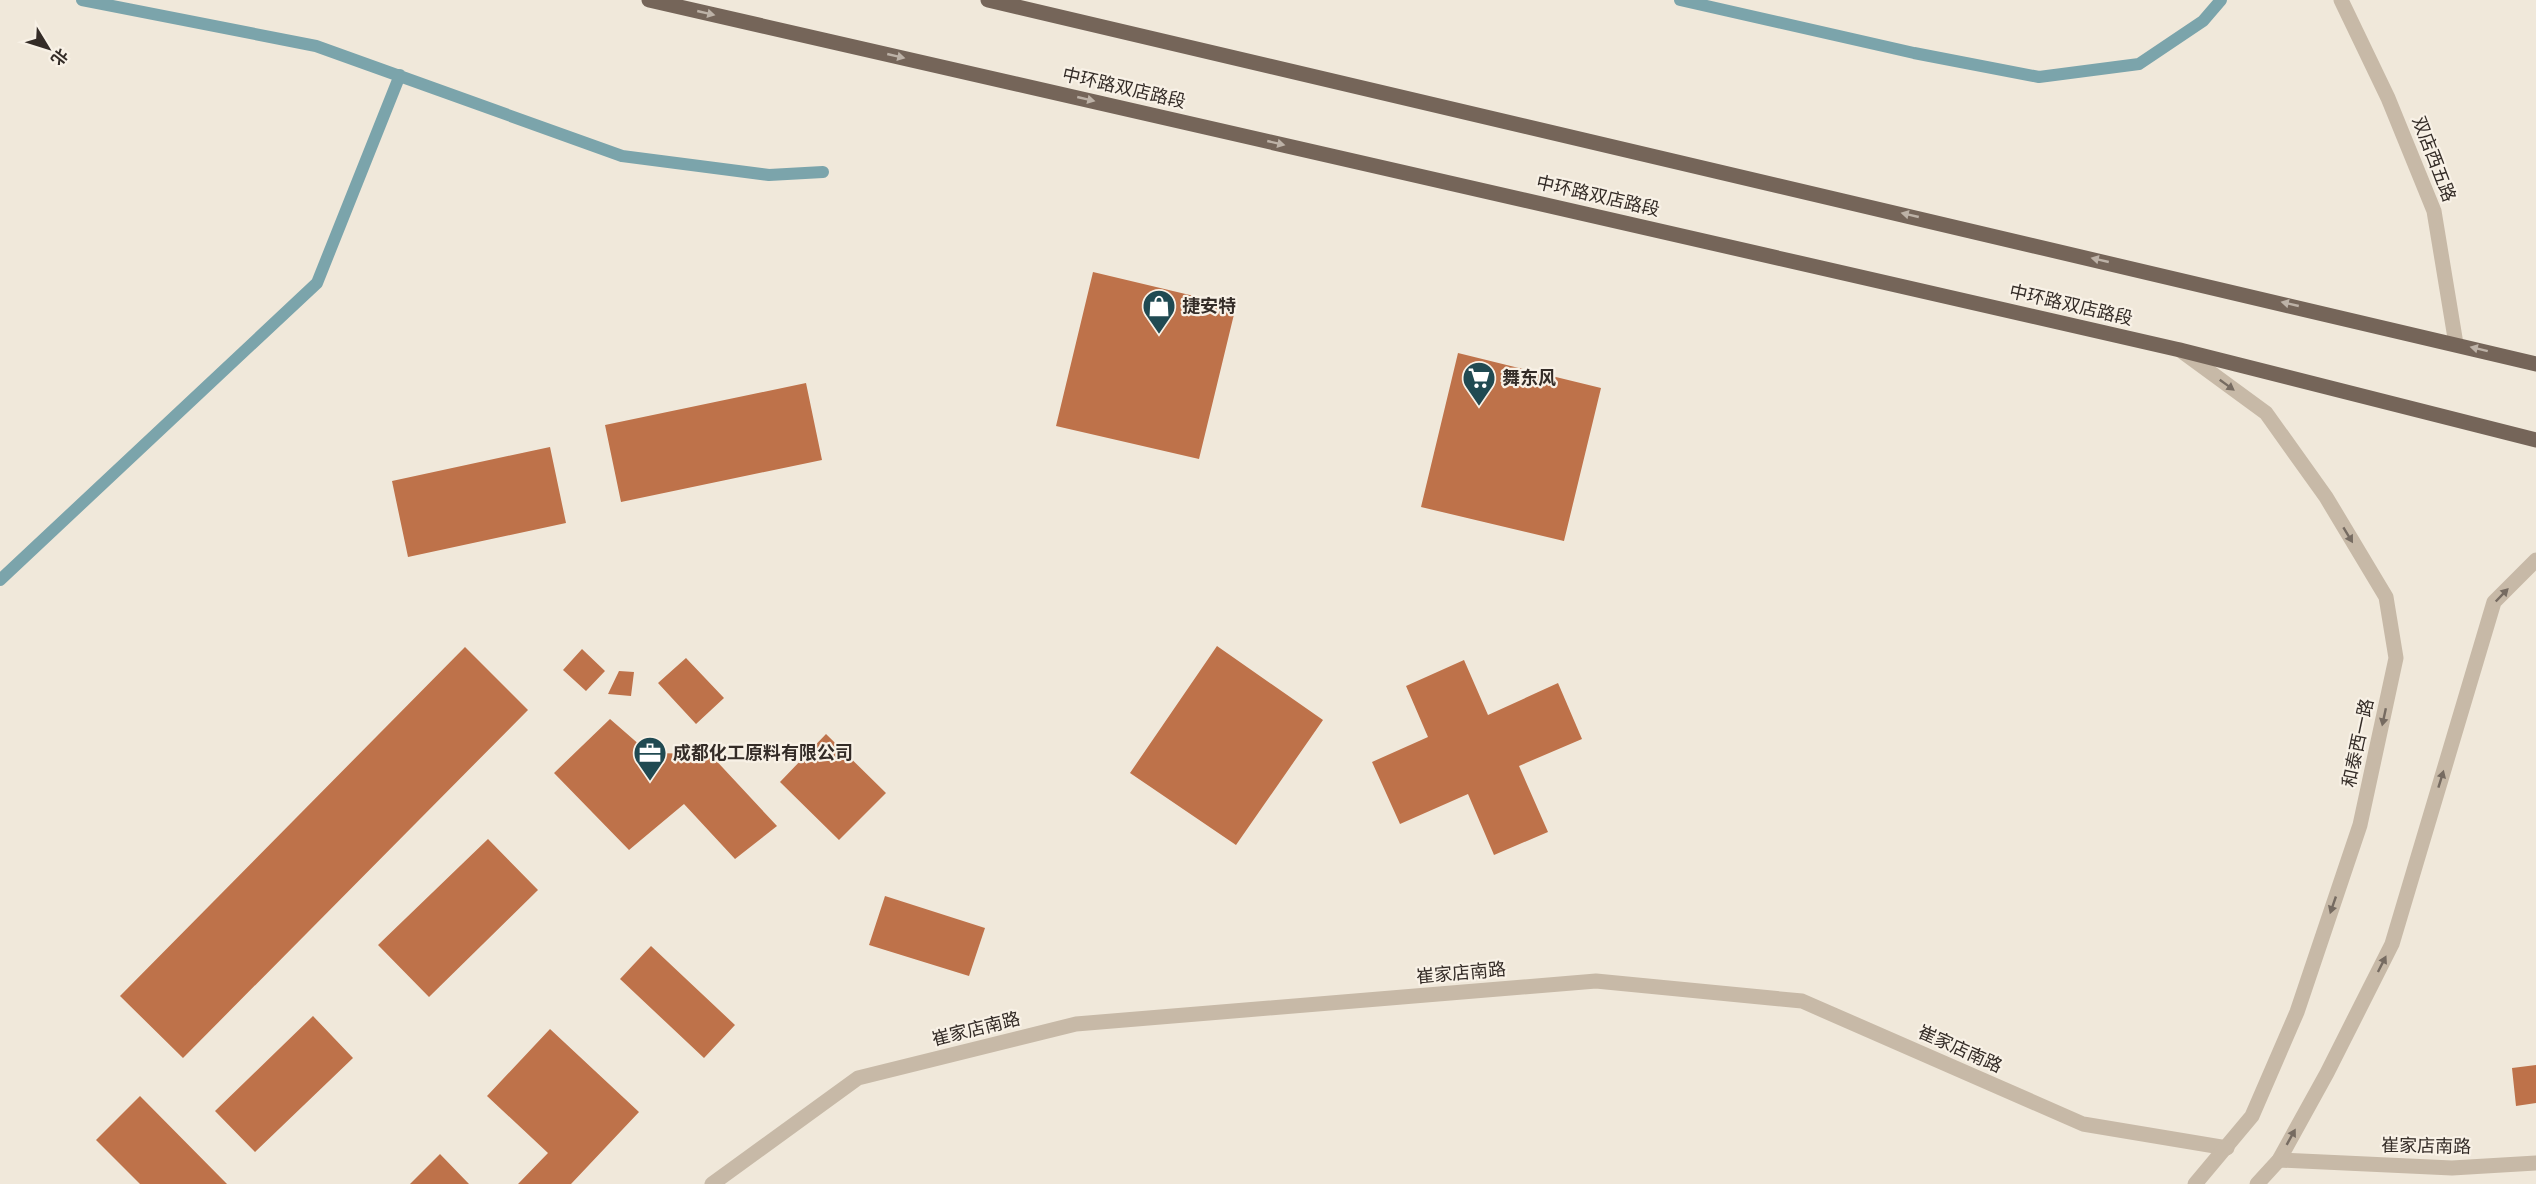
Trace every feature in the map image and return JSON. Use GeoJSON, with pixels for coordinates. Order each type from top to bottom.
{"type":"FeatureCollection","features":[{"type":"Feature","properties":{"kind":"main road","name":"中环路双店路段"},"geometry":{"type":"LineString","coordinates":[[649,0],[2180,350],[2536,440]]}},
{"type":"Feature","properties":{"kind":"main road"},"geometry":{"type":"LineString","coordinates":[[988,0],[2536,364]]}},
{"type":"Feature","properties":{"kind":"street","name":"双店西五路"},"geometry":{"type":"LineString","coordinates":[[2341,0],[2388,98],[2434,211],[2456,344]]}},
{"type":"Feature","properties":{"kind":"street","name":"和泰西一路"},"geometry":{"type":"LineString","coordinates":[[2180,350],[2266,413],[2326,497],[2386,597],[2396,658],[2360,825],[2296,1012],[2252,1116],[2195,1184]]}},
{"type":"Feature","properties":{"kind":"street"},"geometry":{"type":"LineString","coordinates":[[2257,1184],[2279,1160],[2327,1073],[2392,944],[2494,602],[2536,560]]}},
{"type":"Feature","properties":{"kind":"street","name":"崔家店南路"},"geometry":{"type":"LineString","coordinates":[[712,1184],[858,1078],[1076,1024],[1596,981],[1802,1001],[2083,1124],[2227,1148]]}},
{"type":"Feature","properties":{"kind":"street","name":"崔家店南路"},"geometry":{"type":"LineString","coordinates":[[2279,1160],[2452,1168],[2536,1162]]}},
{"type":"Feature","properties":{"kind":"building"},"geometry":{"type":"Polygon","coordinates":[[[1093,272],[1236,306],[1199,459],[1056,426],[1093,272]]]}},
{"type":"Feature","properties":{"kind":"building"},"geometry":{"type":"Polygon","coordinates":[[[1458,353],[1601,388],[1564,541],[1421,507],[1458,353]]]}},
{"type":"Feature","properties":{"kind":"building"},"geometry":{"type":"Polygon","coordinates":[[[806,383],[822,460],[621,502],[605,425],[806,383]]]}},
{"type":"Feature","properties":{"kind":"building"},"geometry":{"type":"Polygon","coordinates":[[[550,447],[566,523],[408,557],[392,481],[550,447]]]}},
{"type":"Feature","properties":{"kind":"building"},"geometry":{"type":"Polygon","coordinates":[[[1217,646],[1323,720],[1236,845],[1130,773],[1217,646]]]}},
{"type":"Feature","properties":{"kind":"building"},"geometry":{"type":"Polygon","coordinates":[[[465,647],[528,710],[183,1058],[120,996],[465,647]]]}},
{"type":"Feature","properties":{"kind":"building"},"geometry":{"type":"Polygon","coordinates":[[[582,649],[605,671],[586,691],[563,670],[582,649]]]}},
{"type":"Feature","properties":{"kind":"building"},"geometry":{"type":"Polygon","coordinates":[[[686,658],[724,698],[696,724],[658,683],[686,658]]]}},
{"type":"Feature","properties":{"kind":"building"},"geometry":{"type":"Polygon","coordinates":[[[1464,660],[1488,715],[1558,683],[1582,739],[1519,766],[1548,832],[1494,855],[1468,794],[1400,824],[1372,762],[1428,737],[1406,686],[1464,660]]]}},
{"type":"Feature","properties":{"kind":"building"},"geometry":{"type":"Polygon","coordinates":[[[619,671],[634,672],[631,696],[608,694],[619,671]]]}},
{"type":"Feature","properties":{"kind":"building","name":"成都化工原料有限公司"},"geometry":{"type":"Polygon","coordinates":[[[610,719],[649,753],[710,754],[777,826],[735,859],[684,804],[629,850],[554,773],[610,719]]]}},
{"type":"Feature","properties":{"kind":"building"},"geometry":{"type":"Polygon","coordinates":[[[826,734],[886,793],[839,840],[780,782],[826,734]]]}},
{"type":"Feature","properties":{"kind":"building"},"geometry":{"type":"Polygon","coordinates":[[[488,839],[538,890],[429,997],[378,945],[488,839]]]}},
{"type":"Feature","properties":{"kind":"building"},"geometry":{"type":"Polygon","coordinates":[[[885,896],[985,928],[969,976],[869,945],[885,896]]]}},
{"type":"Feature","properties":{"kind":"building"},"geometry":{"type":"Polygon","coordinates":[[[651,946],[735,1025],[704,1058],[620,979],[651,946]]]}},
{"type":"Feature","properties":{"kind":"building"},"geometry":{"type":"Polygon","coordinates":[[[313,1016],[353,1058],[255,1152],[215,1111],[313,1016]]]}},
{"type":"Feature","properties":{"kind":"building"},"geometry":{"type":"Polygon","coordinates":[[[550,1029],[639,1112],[571,1184],[518,1184],[548,1153],[487,1096],[550,1029]]]}},
{"type":"Feature","properties":{"kind":"building"},"geometry":{"type":"Polygon","coordinates":[[[2536,1065],[2536,1103],[2516,1106],[2512,1068],[2536,1065]]]}},
{"type":"Feature","properties":{"kind":"building"},"geometry":{"type":"Polygon","coordinates":[[[140,1096],[227,1184],[140,1184],[96,1140],[140,1096]]]}},
{"type":"Feature","properties":{"kind":"building"},"geometry":{"type":"Polygon","coordinates":[[[440,1154],[469,1184],[410,1184],[440,1154]]]}},
{"type":"Feature","properties":{"kind":"waterway"},"geometry":{"type":"LineString","coordinates":[[82,0],[316,46],[622,156],[769,175],[823,172]]}},
{"type":"Feature","properties":{"kind":"waterway"},"geometry":{"type":"LineString","coordinates":[[1680,0],[1914,53],[2039,77],[2139,64],[2203,21],[2221,0]]}},
{"type":"Feature","properties":{"kind":"waterway"},"geometry":{"type":"LineString","coordinates":[[0,580],[317,283],[400,75]]}},
{"type":"Feature","properties":{"kind":"place","name":"捷安特"},"geometry":{"type":"Point","coordinates":[1159,335]}},
{"type":"Feature","properties":{"kind":"place","name":"舞东风"},"geometry":{"type":"Point","coordinates":[1479,407]}},
{"type":"Feature","properties":{"kind":"place","name":"成都化工原料有限公司"},"geometry":{"type":"Point","coordinates":[650,782]}}]}
